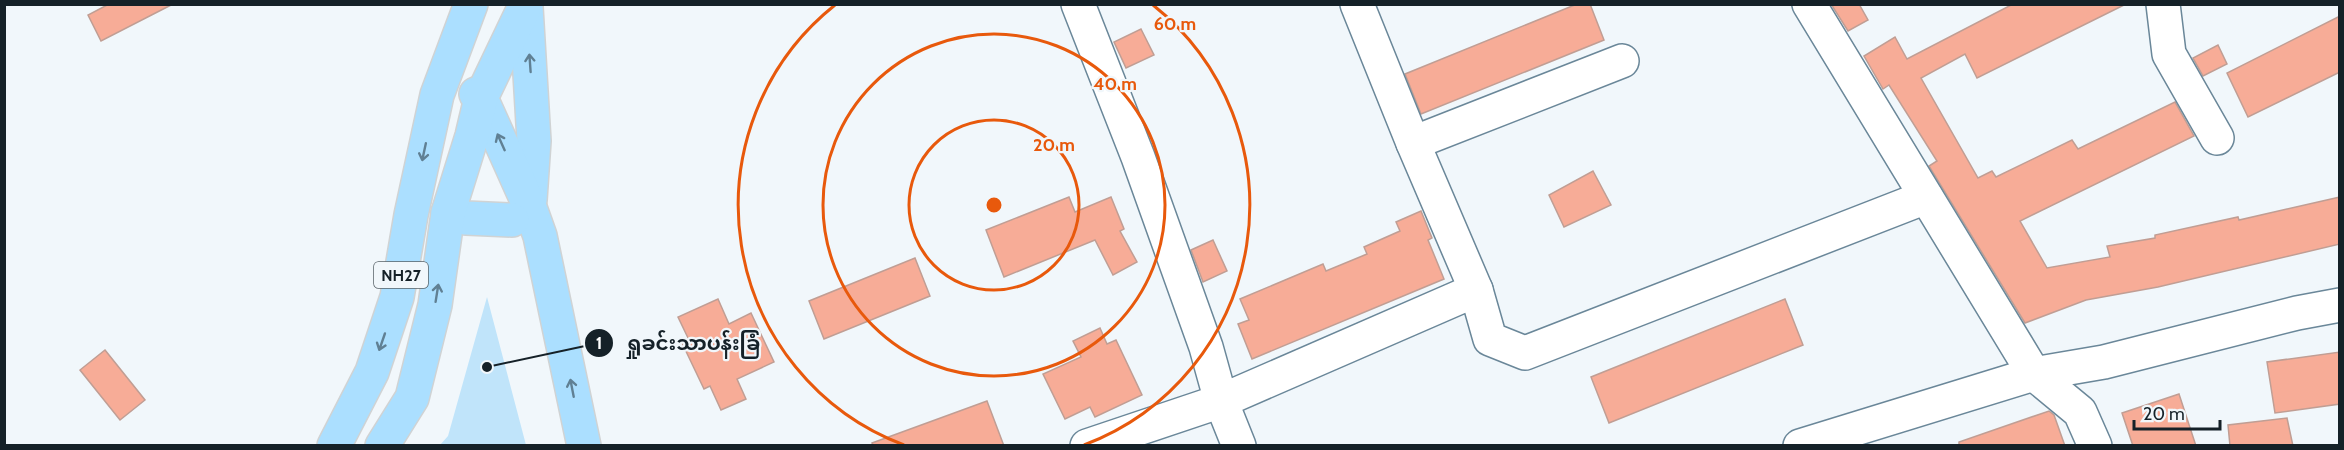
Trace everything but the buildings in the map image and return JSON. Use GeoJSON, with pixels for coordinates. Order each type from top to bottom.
{"type":"FeatureCollection","features":[{"type":"Feature","properties":{"kind":"highway","name":"NH27"},"geometry":{"type":"LineString","coordinates":[[334,446],[372,372],[398,297],[411,215],[437,95],[471,4]]}},
{"type":"Feature","properties":{"kind":"highway","name":"NH27"},"geometry":{"type":"LineString","coordinates":[[382,446],[412,398],[435,304],[448,213],[472,136],[481,98],[526,5]]}},
{"type":"Feature","properties":{"kind":"highway"},"geometry":{"type":"LineString","coordinates":[[520,213],[534,141],[526,5]]}},
{"type":"Feature","properties":{"kind":"highway"},"geometry":{"type":"LineString","coordinates":[[448,65],[481,98],[520,213],[529,251],[549,276],[584,446]]}},
{"type":"Feature","properties":{"kind":"highway"},"geometry":{"type":"LineString","coordinates":[[437,95],[472,136],[520,213]]}},
{"type":"Feature","properties":{"kind":"highway"},"geometry":{"type":"LineString","coordinates":[[448,213],[466,218],[520,213]]}},
{"type":"Feature","properties":{"kind":"street"},"geometry":{"type":"LineString","coordinates":[[1078,4],[1138,157],[1206,348],[1221,400],[1239,446]]}},
{"type":"Feature","properties":{"kind":"street"},"geometry":{"type":"LineString","coordinates":[[1357,4],[1476,290],[1490,339],[1525,353],[1926,197]]}},
{"type":"Feature","properties":{"kind":"street"},"geometry":{"type":"LineString","coordinates":[[1809,4],[2034,374],[2080,412],[2095,446]]}},
{"type":"Feature","properties":{"kind":"street"},"geometry":{"type":"LineString","coordinates":[[2163,4],[2169,54],[2217,138]]}},
{"type":"Feature","properties":{"kind":"street"},"geometry":{"type":"LineString","coordinates":[[1413,143],[1622,62]]}},
{"type":"Feature","properties":{"kind":"street"},"geometry":{"type":"LineString","coordinates":[[1088,446],[1221,400],[1476,290]]}},
{"type":"Feature","properties":{"kind":"street"},"geometry":{"type":"LineString","coordinates":[[1800,446],[2034,374],[2104,362],[2297,313],[2340,305]]}},
{"type":"Feature","properties":{"kind":"shaded area"},"geometry":{"type":"Polygon","coordinates":[[[487,297],[526,445],[440,445],[448,436],[487,297]]]}},
{"type":"Feature","properties":{"kind":"place","name":"ရှုခင်းသာပန်းခြံ"},"geometry":{"type":"Point","coordinates":[487,367]}}]}
